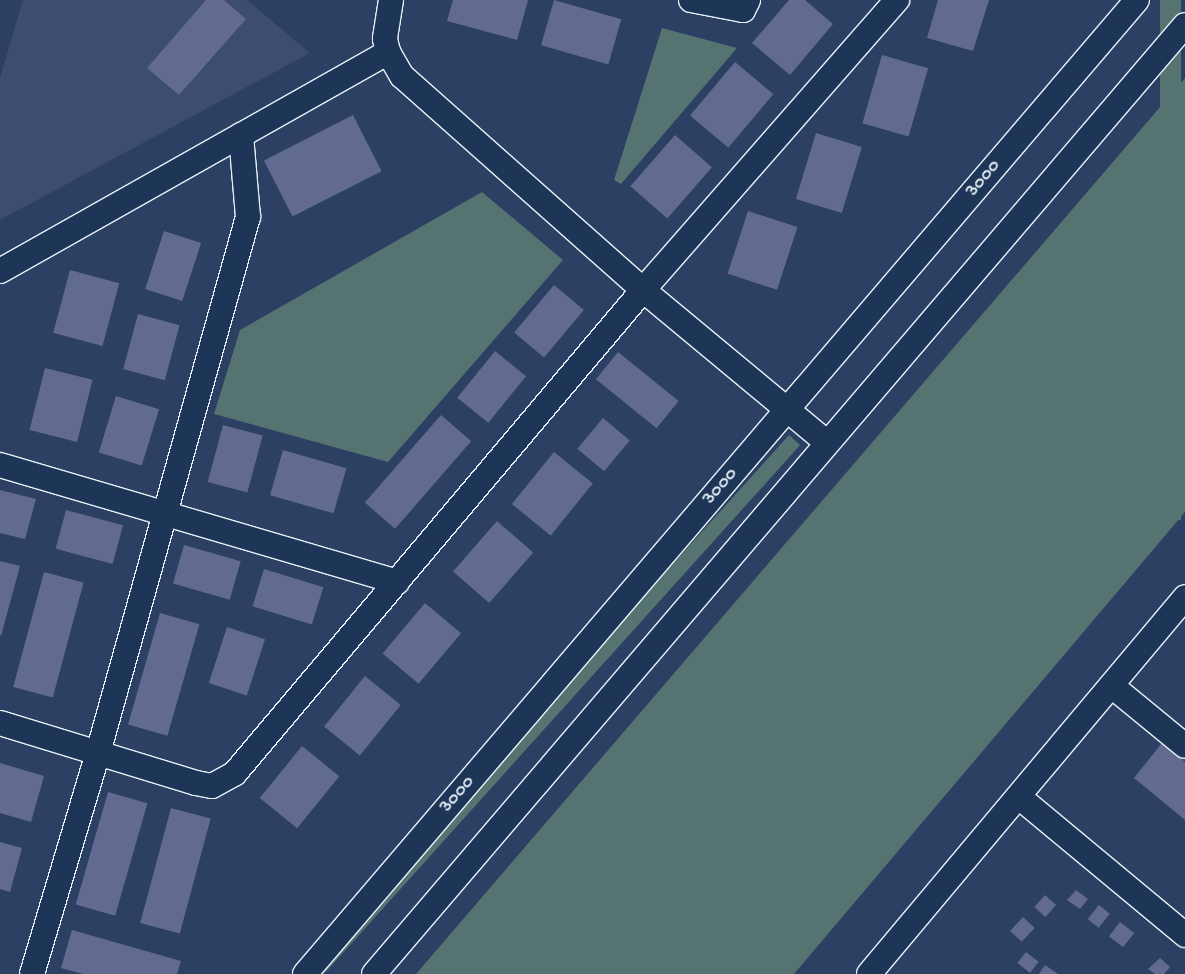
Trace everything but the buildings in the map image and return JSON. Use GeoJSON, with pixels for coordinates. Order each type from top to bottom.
{"type":"FeatureCollection","features":[{"type":"Feature","properties":{"kind":"street"},"geometry":{"type":"LineString","coordinates":[[391,0],[385,26],[388,52],[407,80],[643,290],[827,442]]}},
{"type":"Feature","properties":{"kind":"street"},"geometry":{"type":"LineString","coordinates":[[691,0],[743,10],[748,0]]}},
{"type":"Feature","properties":{"kind":"street"},"geometry":{"type":"LineString","coordinates":[[0,723],[212,786],[235,773],[643,290],[897,0]]}},
{"type":"Feature","properties":{"kind":"street","name":"3000"},"geometry":{"type":"LineString","coordinates":[[305,974],[1137,0]]}},
{"type":"Feature","properties":{"kind":"street"},"geometry":{"type":"LineString","coordinates":[[374,974],[1185,25]]}},
{"type":"Feature","properties":{"kind":"street"},"geometry":{"type":"LineString","coordinates":[[0,271],[388,52]]}},
{"type":"Feature","properties":{"kind":"street"},"geometry":{"type":"LineString","coordinates":[[32,974],[98,753],[248,217],[241,135]]}},
{"type":"Feature","properties":{"kind":"street"},"geometry":{"type":"LineString","coordinates":[[0,466],[397,582]]}},
{"type":"Feature","properties":{"kind":"street"},"geometry":{"type":"LineString","coordinates":[[869,974],[1020,797],[1185,597]]}},
{"type":"Feature","properties":{"kind":"street"},"geometry":{"type":"LineString","coordinates":[[1112,686],[1185,746]]}},
{"type":"Feature","properties":{"kind":"street"},"geometry":{"type":"LineString","coordinates":[[1020,797],[1185,935]]}},
{"type":"Feature","properties":{"kind":"shaded area"},"geometry":{"type":"Polygon","coordinates":[[[23,0],[247,0],[310,53],[0,220],[0,78],[23,0]]]}},
{"type":"Feature","properties":{"kind":"green space"},"geometry":{"type":"Polygon","coordinates":[[[1160,0],[1181,0],[1181,520],[1160,520],[1160,0]]]}},
{"type":"Feature","properties":{"kind":"green space"},"geometry":{"type":"Polygon","coordinates":[[[662,28],[737,48],[621,184],[614,180],[662,28]]]}},
{"type":"Feature","properties":{"kind":"green space"},"geometry":{"type":"Polygon","coordinates":[[[1185,78],[1185,512],[794,974],[416,974],[1185,78]]]}},
{"type":"Feature","properties":{"kind":"green space"},"geometry":{"type":"Polygon","coordinates":[[[482,192],[563,260],[388,462],[214,414],[240,330],[482,192]]]}},
{"type":"Feature","properties":{"kind":"green space"},"geometry":{"type":"Polygon","coordinates":[[[789,435],[800,445],[326,972],[315,962],[789,435]]]}}]}
